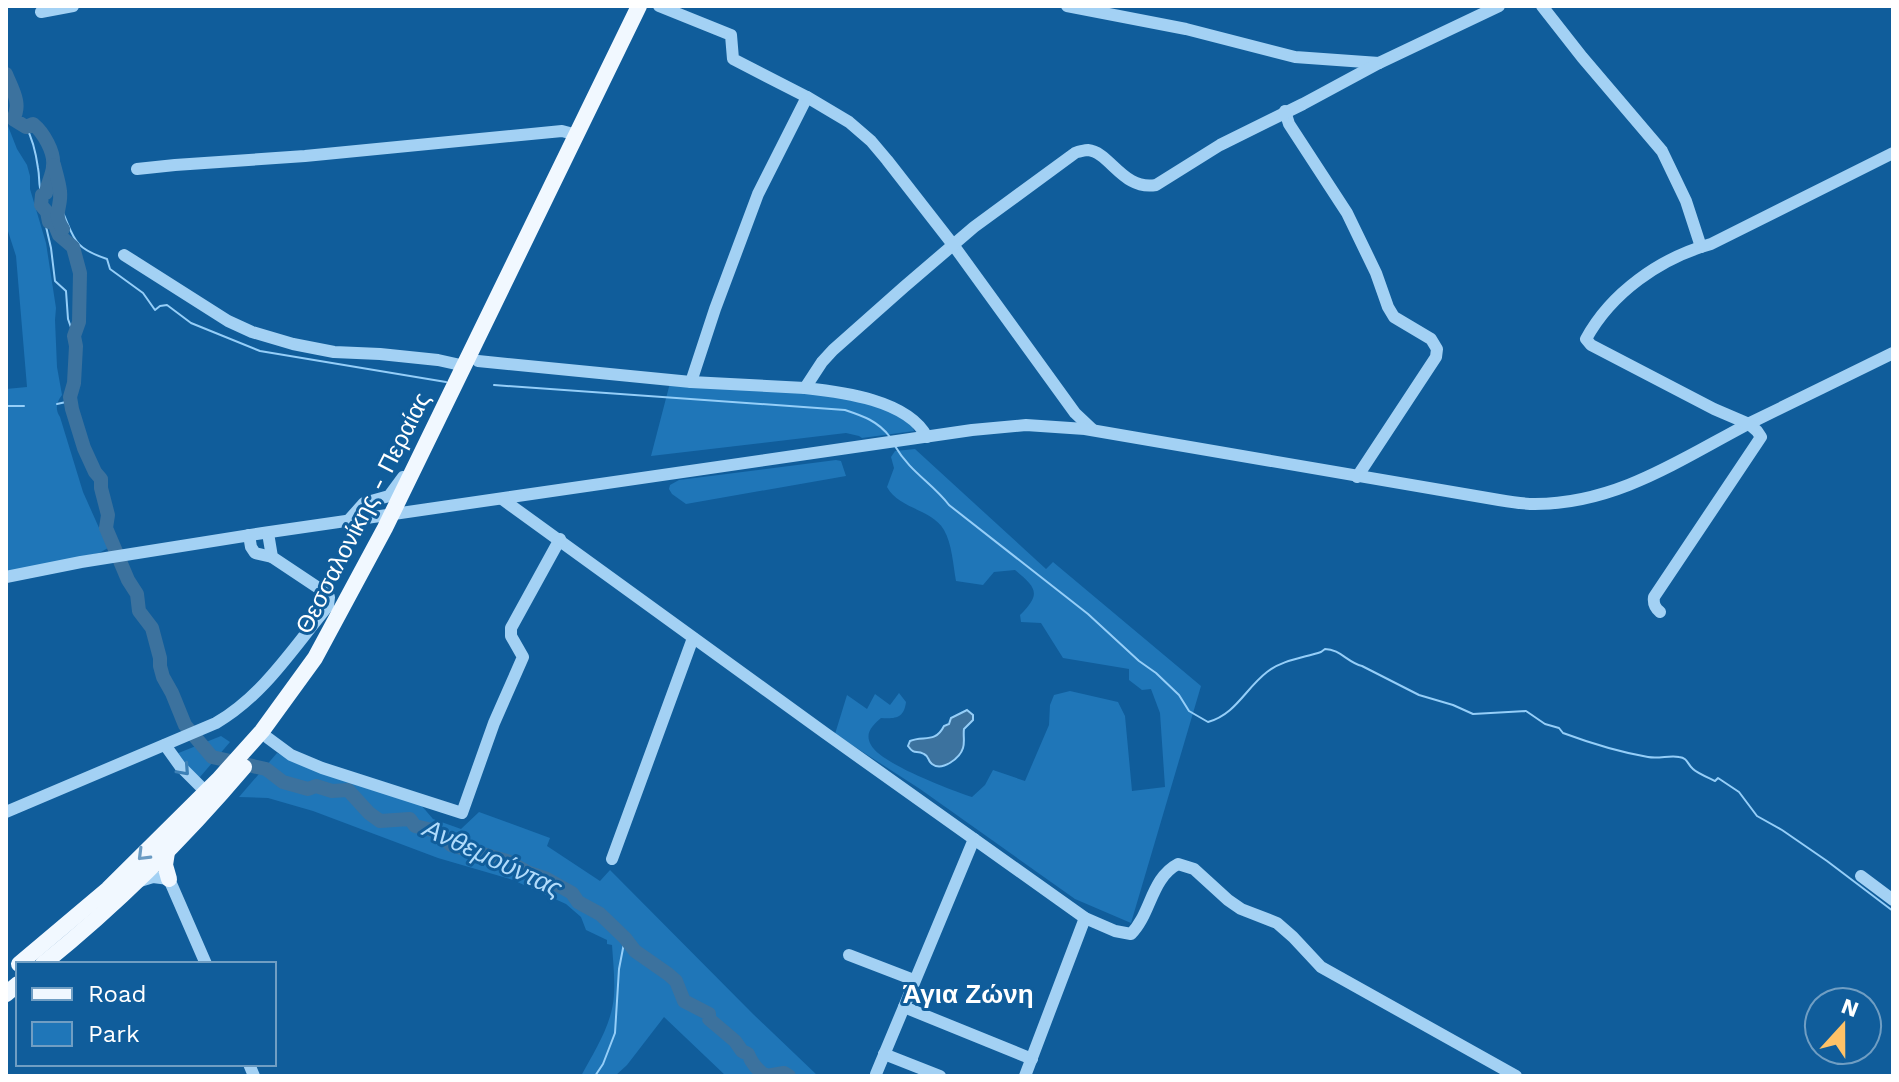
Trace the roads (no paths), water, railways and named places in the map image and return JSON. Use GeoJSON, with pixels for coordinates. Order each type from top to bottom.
{"type":"FeatureCollection","features":[{"type":"Feature","properties":{"kind":"main road","name":"Θεσσαλονίκης - Περαίας"},"geometry":{"type":"LineString","coordinates":[[470,367],[639,6]]}},
{"type":"Feature","properties":{"kind":"main road","name":"Θεσσαλονίκης - Περαίας"},"geometry":{"type":"LineString","coordinates":[[21,962],[108,889],[258,745],[315,658],[397,514],[651,6]]}},
{"type":"Feature","properties":{"kind":"main road","name":"Θεσσαλονίκης - Περαίας"},"geometry":{"type":"LineString","coordinates":[[397,514],[435,427],[454,399]]}},
{"type":"Feature","properties":{"kind":"main road","name":"Θεσσαλονίκης - Περαίας"},"geometry":{"type":"LineString","coordinates":[[45,962],[167,852],[217,786]]}},
{"type":"Feature","properties":{"kind":"main road"},"geometry":{"type":"LineString","coordinates":[[167,852],[165,865],[169,879]]}},
{"type":"Feature","properties":{"kind":"street"},"geometry":{"type":"LineString","coordinates":[[41,12],[73,6]]}},
{"type":"Feature","properties":{"kind":"street"},"geometry":{"type":"LineString","coordinates":[[659,6],[731,35],[733,59],[807,97],[849,122],[871,141],[954,246],[1070,407],[1095,431]]}},
{"type":"Feature","properties":{"kind":"street"},"geometry":{"type":"LineString","coordinates":[[1067,6],[1186,29],[1295,57],[1379,63]]}},
{"type":"Feature","properties":{"kind":"street"},"geometry":{"type":"LineString","coordinates":[[805,388],[833,350],[904,287],[982,221],[1075,153],[1087,150],[1096,153],[1129,179],[1145,186],[1156,185],[1220,145],[1285,111],[1499,6]]}},
{"type":"Feature","properties":{"kind":"street"},"geometry":{"type":"LineString","coordinates":[[1542,6],[1662,151],[1686,201],[1701,247]]}},
{"type":"Feature","properties":{"kind":"street"},"geometry":{"type":"LineString","coordinates":[[691,382],[758,194],[807,97]]}},
{"type":"Feature","properties":{"kind":"street"},"geometry":{"type":"LineString","coordinates":[[1285,111],[1289,124],[1347,213],[1394,317],[1431,339],[1437,349],[1436,357],[1357,477]]}},
{"type":"Feature","properties":{"kind":"street"},"geometry":{"type":"LineString","coordinates":[[137,169],[553,132],[577,135]]}},
{"type":"Feature","properties":{"kind":"street"},"geometry":{"type":"LineString","coordinates":[[1660,612],[1655,608],[1654,597],[1761,437],[1749,424],[1618,360],[1586,339],[1620,294],[1654,271],[1685,253],[1711,244],[1893,153]]}},
{"type":"Feature","properties":{"kind":"street"},"geometry":{"type":"LineString","coordinates":[[124,255],[228,321],[293,344],[334,352],[438,360],[470,367],[805,388],[841,393],[891,407],[917,423],[927,437]]}},
{"type":"Feature","properties":{"kind":"street"},"geometry":{"type":"LineString","coordinates":[[6,577],[249,535],[990,427],[1026,425],[1095,431],[1499,500],[1534,504],[1561,502],[1604,494],[1655,475],[1749,424],[1893,353]]}},
{"type":"Feature","properties":{"kind":"street"},"geometry":{"type":"LineString","coordinates":[[1062,427],[1069,418],[1070,407]]}},
{"type":"Feature","properties":{"kind":"street"},"geometry":{"type":"LineString","coordinates":[[348,521],[364,503],[389,496],[435,427]]}},
{"type":"Feature","properties":{"kind":"street"},"geometry":{"type":"LineString","coordinates":[[502,499],[1085,918],[1115,931],[1131,934],[1169,869],[1178,864],[1188,866],[1236,906],[1277,923],[1321,967],[1516,1076]]}},
{"type":"Feature","properties":{"kind":"street"},"geometry":{"type":"LineString","coordinates":[[268,533],[272,557]]}},
{"type":"Feature","properties":{"kind":"street"},"geometry":{"type":"LineString","coordinates":[[6,812],[216,723],[255,695],[328,606],[329,597],[272,557],[255,553],[249,535]]}},
{"type":"Feature","properties":{"kind":"street"},"geometry":{"type":"LineString","coordinates":[[258,745],[462,813],[494,723],[523,657],[511,636],[511,628],[560,539]]}},
{"type":"Feature","properties":{"kind":"street"},"geometry":{"type":"LineString","coordinates":[[612,859],[693,638]]}},
{"type":"Feature","properties":{"kind":"street"},"geometry":{"type":"LineString","coordinates":[[165,745],[180,766],[217,786]]}},
{"type":"Feature","properties":{"kind":"street"},"geometry":{"type":"LineString","coordinates":[[876,1074],[974,839]]}},
{"type":"Feature","properties":{"kind":"street"},"geometry":{"type":"LineString","coordinates":[[1861,876],[1893,900]]}},
{"type":"Feature","properties":{"kind":"street"},"geometry":{"type":"LineString","coordinates":[[134,885],[153,877],[169,879],[205,962]]}},
{"type":"Feature","properties":{"kind":"street"},"geometry":{"type":"LineString","coordinates":[[1025,1076],[1085,918]]}},
{"type":"Feature","properties":{"kind":"street"},"geometry":{"type":"LineString","coordinates":[[849,955],[914,980]]}},
{"type":"Feature","properties":{"kind":"street"},"geometry":{"type":"LineString","coordinates":[[904,1007],[1032,1059]]}},
{"type":"Feature","properties":{"kind":"street"},"geometry":{"type":"LineString","coordinates":[[884,1054],[940,1076]]}},
{"type":"Feature","properties":{"kind":"waterway","name":"Ανθεμούντας"},"geometry":{"type":"LineString","coordinates":[[6,74],[17,108],[13,119],[26,127],[33,124],[50,149],[53,169],[41,205],[47,212],[49,222],[54,223],[59,235],[73,247],[80,273],[79,322],[74,336],[74,383],[70,397],[72,409],[84,448],[101,479],[108,515],[106,528],[137,594],[139,611],[152,628],[163,677],[185,725],[212,757],[266,769],[283,782],[308,789],[316,786],[332,791],[348,790],[380,821],[410,819],[415,826],[436,831],[451,845],[507,861],[572,893],[578,902],[600,914],[635,951],[676,981],[684,1001],[709,1014],[709,1019],[748,1054],[760,1071],[766,1076],[784,1073],[789,1076]]}},
{"type":"Feature","properties":{"kind":"waterway","name":"Ανθεμούντας"},"geometry":{"type":"LineString","coordinates":[[26,127],[35,152],[42,195]]}},
{"type":"Feature","properties":{"kind":"waterway","name":"Ανθεμούντας"},"geometry":{"type":"LineString","coordinates":[[54,165],[60,191],[58,219],[63,229]]}},
{"type":"Feature","properties":{"kind":"waterway","name":"Ανθεμούντας"},"geometry":{"type":"LineString","coordinates":[[41,205],[55,281],[66,291],[68,319],[74,336]]}},
{"type":"Feature","properties":{"kind":"waterway"},"geometry":{"type":"LineString","coordinates":[[60,206],[80,245],[107,259],[110,269],[143,293],[155,310],[167,305],[191,323],[260,351],[446,382]]}},
{"type":"Feature","properties":{"kind":"waterway"},"geometry":{"type":"LineString","coordinates":[[494,385],[845,410],[875,423],[890,437]]}},
{"type":"Feature","properties":{"kind":"waterway"},"geometry":{"type":"LineString","coordinates":[[57,404],[66,402],[70,397]]}},
{"type":"Feature","properties":{"kind":"waterway"},"geometry":{"type":"LineString","coordinates":[[6,406],[24,406]]}},
{"type":"Feature","properties":{"kind":"waterway"},"geometry":{"type":"LineString","coordinates":[[895,446],[907,463],[949,505],[1088,614],[1179,695],[1189,711],[1208,722],[1226,713],[1273,668],[1325,649],[1330,650],[1419,695],[1473,714],[1526,711],[1563,733],[1605,747],[1648,757],[1684,759],[1697,772],[1715,781],[1718,778],[1739,792],[1757,816],[1827,861],[1893,911]]}},
{"type":"Feature","properties":{"kind":"waterway"},"geometry":{"type":"LineString","coordinates":[[595,1076],[615,1033],[619,969],[625,938]]}},
{"type":"Feature","properties":{"kind":"district","name":"Άγια Ζώνη"},"geometry":{"type":"Point","coordinates":[968,994]}}]}
